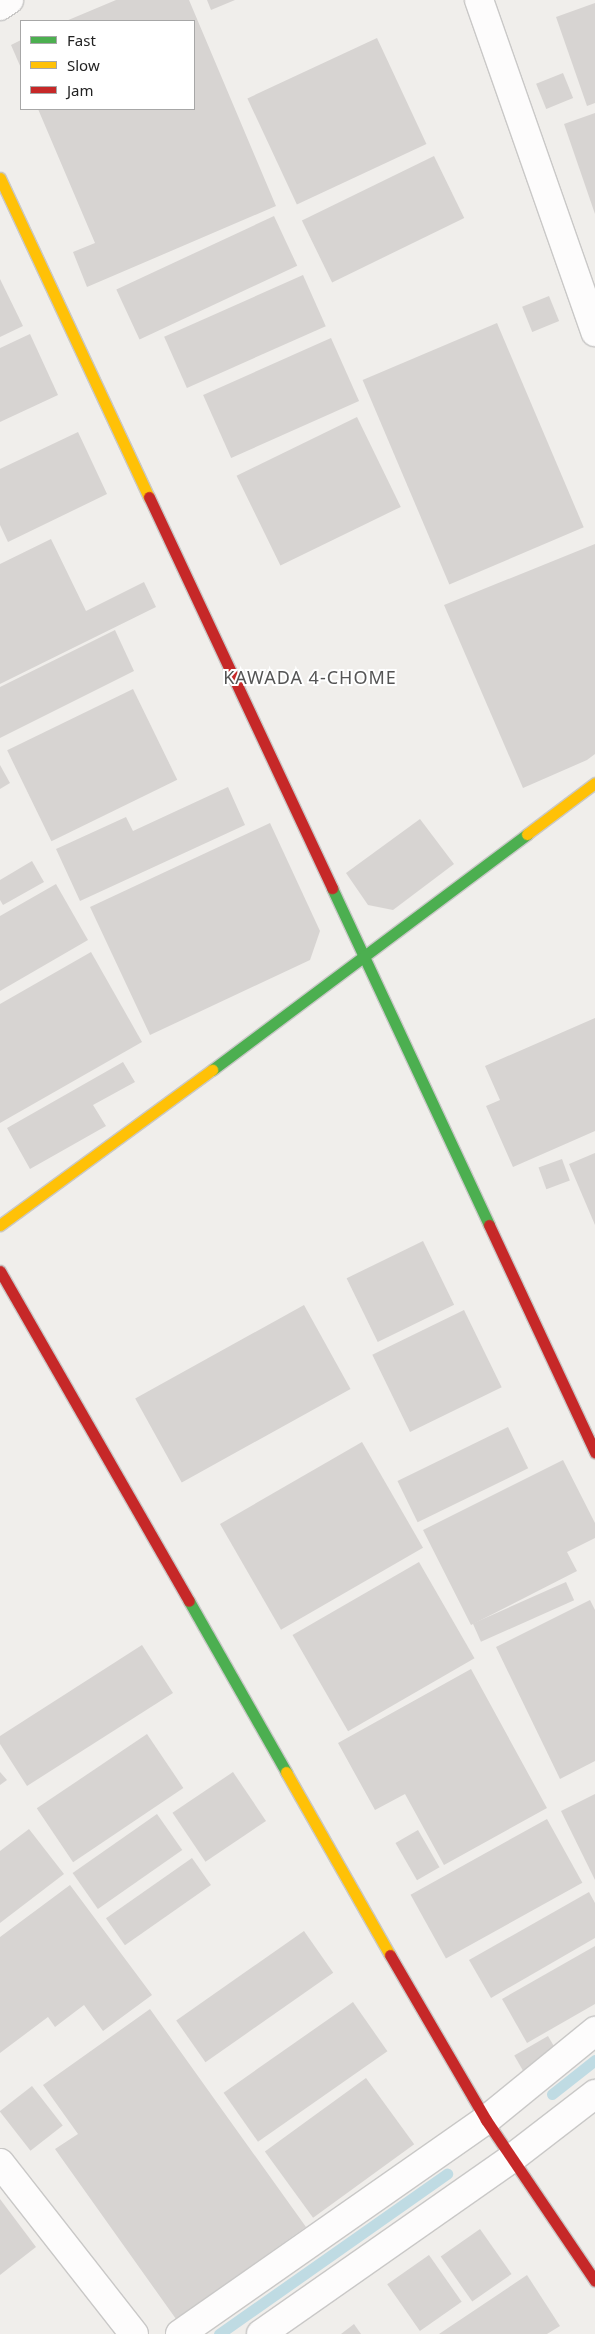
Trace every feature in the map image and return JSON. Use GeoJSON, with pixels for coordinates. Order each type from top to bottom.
{"type":"FeatureCollection","features":[{"type":"Feature","properties":{"kind":"street"},"geometry":{"type":"LineString","coordinates":[[0,6],[8,0]]}},
{"type":"Feature","properties":{"kind":"street"},"geometry":{"type":"LineString","coordinates":[[479,0],[595,332]]}},
{"type":"Feature","properties":{"kind":"street"},"geometry":{"type":"LineString","coordinates":[[0,178],[363,959],[595,1452]]}},
{"type":"Feature","properties":{"kind":"street"},"geometry":{"type":"LineString","coordinates":[[0,1225],[363,959],[595,783]]}},
{"type":"Feature","properties":{"kind":"street"},"geometry":{"type":"LineString","coordinates":[[0,1271],[486,2120],[595,2281]]}},
{"type":"Feature","properties":{"kind":"street"},"geometry":{"type":"LineString","coordinates":[[180,2334],[486,2120],[595,2031]]}},
{"type":"Feature","properties":{"kind":"street"},"geometry":{"type":"LineString","coordinates":[[261,2334],[512,2158],[595,2094]]}},
{"type":"Feature","properties":{"kind":"street"},"geometry":{"type":"LineString","coordinates":[[0,2163],[134,2334]]}},
{"type":"Feature","properties":{"kind":"building"},"geometry":{"type":"Polygon","coordinates":[[[116,0],[189,0],[276,206],[87,287],[73,252],[95,243],[38,110],[195,110],[195,20],[68,20],[116,0]]]}},
{"type":"Feature","properties":{"kind":"building"},"geometry":{"type":"Polygon","coordinates":[[[207,0],[235,0],[211,10],[207,0]]]}},
{"type":"Feature","properties":{"kind":"building"},"geometry":{"type":"Polygon","coordinates":[[[595,3],[595,103],[587,106],[556,17],[595,3]]]}},
{"type":"Feature","properties":{"kind":"building"},"geometry":{"type":"Polygon","coordinates":[[[377,38],[426,144],[297,204],[247,98],[377,38]]]}},
{"type":"Feature","properties":{"kind":"building"},"geometry":{"type":"Polygon","coordinates":[[[20,40],[20,66],[11,45],[20,40]]]}},
{"type":"Feature","properties":{"kind":"building"},"geometry":{"type":"Polygon","coordinates":[[[563,73],[573,98],[546,109],[536,84],[563,73]]]}},
{"type":"Feature","properties":{"kind":"building"},"geometry":{"type":"Polygon","coordinates":[[[595,113],[595,214],[564,124],[595,113]]]}},
{"type":"Feature","properties":{"kind":"building"},"geometry":{"type":"Polygon","coordinates":[[[434,156],[464,218],[332,282],[302,220],[434,156]]]}},
{"type":"Feature","properties":{"kind":"building"},"geometry":{"type":"Polygon","coordinates":[[[274,216],[297,266],[140,339],[116,290],[274,216]]]}},
{"type":"Feature","properties":{"kind":"building"},"geometry":{"type":"Polygon","coordinates":[[[303,275],[326,326],[187,388],[164,337],[303,275]]]}},
{"type":"Feature","properties":{"kind":"building"},"geometry":{"type":"Polygon","coordinates":[[[0,279],[23,326],[0,337],[0,279]]]}},
{"type":"Feature","properties":{"kind":"building"},"geometry":{"type":"Polygon","coordinates":[[[549,296],[559,321],[532,332],[522,307],[549,296]]]}},
{"type":"Feature","properties":{"kind":"building"},"geometry":{"type":"Polygon","coordinates":[[[497,323],[584,527],[449,584],[363,380],[497,323]]]}},
{"type":"Feature","properties":{"kind":"building"},"geometry":{"type":"Polygon","coordinates":[[[30,334],[58,395],[0,422],[0,348],[30,334]]]}},
{"type":"Feature","properties":{"kind":"building"},"geometry":{"type":"Polygon","coordinates":[[[331,338],[359,401],[231,458],[203,395],[331,338]]]}},
{"type":"Feature","properties":{"kind":"building"},"geometry":{"type":"Polygon","coordinates":[[[357,417],[401,507],[280,566],[237,476],[357,417]]]}},
{"type":"Feature","properties":{"kind":"building"},"geometry":{"type":"Polygon","coordinates":[[[78,432],[107,494],[8,542],[0,525],[0,469],[78,432]]]}},
{"type":"Feature","properties":{"kind":"building"},"geometry":{"type":"Polygon","coordinates":[[[51,539],[86,611],[144,582],[156,607],[0,684],[0,564],[51,539]]]}},
{"type":"Feature","properties":{"kind":"building"},"geometry":{"type":"Polygon","coordinates":[[[595,544],[595,754],[587,760],[523,788],[444,605],[595,544]]]}},
{"type":"Feature","properties":{"kind":"building"},"geometry":{"type":"Polygon","coordinates":[[[115,630],[134,671],[0,738],[0,687],[115,630]]]}},
{"type":"Feature","properties":{"kind":"building"},"geometry":{"type":"Polygon","coordinates":[[[133,689],[177,780],[51,841],[7,750],[133,689]]]}},
{"type":"Feature","properties":{"kind":"building"},"geometry":{"type":"Polygon","coordinates":[[[0,765],[10,783],[0,789],[0,765]]]}},
{"type":"Feature","properties":{"kind":"building"},"geometry":{"type":"Polygon","coordinates":[[[228,787],[245,825],[80,901],[56,849],[126,817],[133,831],[228,787]]]}},
{"type":"Feature","properties":{"kind":"building"},"geometry":{"type":"Polygon","coordinates":[[[420,819],[454,864],[393,910],[368,905],[346,873],[420,819]]]}},
{"type":"Feature","properties":{"kind":"building"},"geometry":{"type":"Polygon","coordinates":[[[270,823],[320,931],[310,960],[150,1035],[90,907],[270,823]]]}},
{"type":"Feature","properties":{"kind":"building"},"geometry":{"type":"Polygon","coordinates":[[[32,861],[44,882],[3,905],[0,900],[0,880],[32,861]]]}},
{"type":"Feature","properties":{"kind":"building"},"geometry":{"type":"Polygon","coordinates":[[[56,884],[88,940],[0,991],[0,916],[56,884]]]}},
{"type":"Feature","properties":{"kind":"building"},"geometry":{"type":"Polygon","coordinates":[[[91,952],[142,1042],[0,1123],[0,1004],[91,952]]]}},
{"type":"Feature","properties":{"kind":"building"},"geometry":{"type":"Polygon","coordinates":[[[595,1018],[595,1131],[513,1167],[486,1106],[500,1100],[485,1066],[595,1018]]]}},
{"type":"Feature","properties":{"kind":"building"},"geometry":{"type":"Polygon","coordinates":[[[123,1062],[135,1082],[93,1105],[106,1126],[30,1169],[7,1128],[123,1062]]]}},
{"type":"Feature","properties":{"kind":"building"},"geometry":{"type":"Polygon","coordinates":[[[595,1153],[595,1225],[569,1164],[595,1153]]]}},
{"type":"Feature","properties":{"kind":"building"},"geometry":{"type":"Polygon","coordinates":[[[562,1159],[570,1181],[546,1189],[539,1168],[562,1159]]]}},
{"type":"Feature","properties":{"kind":"building"},"geometry":{"type":"Polygon","coordinates":[[[423,1241],[454,1305],[378,1342],[347,1278],[423,1241]]]}},
{"type":"Feature","properties":{"kind":"building"},"geometry":{"type":"Polygon","coordinates":[[[304,1305],[351,1389],[182,1483],[135,1399],[304,1305]]]}},
{"type":"Feature","properties":{"kind":"building"},"geometry":{"type":"Polygon","coordinates":[[[464,1310],[502,1387],[410,1432],[372,1355],[464,1310]]]}},
{"type":"Feature","properties":{"kind":"building"},"geometry":{"type":"Polygon","coordinates":[[[508,1427],[528,1468],[418,1522],[397,1481],[508,1427]]]}},
{"type":"Feature","properties":{"kind":"building"},"geometry":{"type":"Polygon","coordinates":[[[362,1442],[423,1548],[281,1630],[220,1524],[362,1442]]]}},
{"type":"Feature","properties":{"kind":"building"},"geometry":{"type":"Polygon","coordinates":[[[563,1460],[595,1523],[595,1538],[567,1552],[577,1571],[471,1625],[423,1530],[563,1460]]]}},
{"type":"Feature","properties":{"kind":"building"},"geometry":{"type":"Polygon","coordinates":[[[419,1562],[474,1658],[348,1731],[293,1635],[419,1562]]]}},
{"type":"Feature","properties":{"kind":"building"},"geometry":{"type":"Polygon","coordinates":[[[566,1582],[574,1600],[481,1642],[473,1623],[566,1582]]]}},
{"type":"Feature","properties":{"kind":"building"},"geometry":{"type":"Polygon","coordinates":[[[590,1600],[595,1610],[595,1761],[560,1779],[496,1647],[590,1600]]]}},
{"type":"Feature","properties":{"kind":"building"},"geometry":{"type":"Polygon","coordinates":[[[142,1645],[173,1693],[27,1786],[0,1744],[0,1736],[142,1645]]]}},
{"type":"Feature","properties":{"kind":"building"},"geometry":{"type":"Polygon","coordinates":[[[471,1669],[547,1808],[444,1865],[405,1794],[375,1810],[338,1743],[471,1669]]]}},
{"type":"Feature","properties":{"kind":"building"},"geometry":{"type":"Polygon","coordinates":[[[147,1734],[183,1788],[73,1862],[37,1808],[147,1734]]]}},
{"type":"Feature","properties":{"kind":"building"},"geometry":{"type":"Polygon","coordinates":[[[0,1772],[7,1780],[0,1785],[0,1772]]]}},
{"type":"Feature","properties":{"kind":"building"},"geometry":{"type":"Polygon","coordinates":[[[233,1772],[266,1821],[205,1862],[172,1813],[233,1772]]]}},
{"type":"Feature","properties":{"kind":"building"},"geometry":{"type":"Polygon","coordinates":[[[595,1794],[595,1880],[561,1811],[595,1794]]]}},
{"type":"Feature","properties":{"kind":"building"},"geometry":{"type":"Polygon","coordinates":[[[157,1814],[182,1850],[98,1909],[73,1873],[157,1814]]]}},
{"type":"Feature","properties":{"kind":"building"},"geometry":{"type":"Polygon","coordinates":[[[547,1819],[582,1883],[446,1958],[411,1895],[547,1819]]]}},
{"type":"Feature","properties":{"kind":"building"},"geometry":{"type":"Polygon","coordinates":[[[29,1829],[64,1874],[0,1923],[0,1851],[29,1829]]]}},
{"type":"Feature","properties":{"kind":"building"},"geometry":{"type":"Polygon","coordinates":[[[418,1830],[440,1867],[417,1880],[395,1843],[418,1830]]]}},
{"type":"Feature","properties":{"kind":"building"},"geometry":{"type":"Polygon","coordinates":[[[192,1858],[211,1885],[125,1945],[106,1918],[192,1858]]]}},
{"type":"Feature","properties":{"kind":"building"},"geometry":{"type":"Polygon","coordinates":[[[70,1885],[152,1995],[103,2031],[84,2005],[55,2027],[48,2017],[0,2053],[0,1937],[70,1885]]]}},
{"type":"Feature","properties":{"kind":"building"},"geometry":{"type":"Polygon","coordinates":[[[589,1892],[595,1903],[595,1938],[491,1998],[469,1960],[589,1892]]]}},
{"type":"Feature","properties":{"kind":"building"},"geometry":{"type":"Polygon","coordinates":[[[304,1931],[333,1973],[205,2062],[176,2020],[304,1931]]]}},
{"type":"Feature","properties":{"kind":"building"},"geometry":{"type":"Polygon","coordinates":[[[595,1946],[595,2004],[527,2043],[502,1999],[595,1946]]]}},
{"type":"Feature","properties":{"kind":"building"},"geometry":{"type":"Polygon","coordinates":[[[353,2002],[387,2051],[258,2142],[224,2093],[353,2002]]]}},
{"type":"Feature","properties":{"kind":"building"},"geometry":{"type":"Polygon","coordinates":[[[150,2009],[306,2227],[176,2319],[55,2149],[78,2134],[43,2085],[150,2009]]]}},
{"type":"Feature","properties":{"kind":"building"},"geometry":{"type":"Polygon","coordinates":[[[548,2036],[558,2053],[524,2073],[514,2056],[548,2036]]]}},
{"type":"Feature","properties":{"kind":"building"},"geometry":{"type":"Polygon","coordinates":[[[366,2078],[414,2144],[313,2218],[265,2151],[366,2078]]]}},
{"type":"Feature","properties":{"kind":"building"},"geometry":{"type":"Polygon","coordinates":[[[32,2086],[63,2125],[30,2151],[0,2111],[32,2086]]]}},
{"type":"Feature","properties":{"kind":"building"},"geometry":{"type":"Polygon","coordinates":[[[0,2199],[36,2247],[0,2275],[0,2199]]]}},
{"type":"Feature","properties":{"kind":"building"},"geometry":{"type":"Polygon","coordinates":[[[480,2229],[512,2274],[472,2302],[441,2257],[480,2229]]]}},
{"type":"Feature","properties":{"kind":"building"},"geometry":{"type":"Polygon","coordinates":[[[429,2255],[462,2302],[420,2331],[387,2284],[429,2255]]]}},
{"type":"Feature","properties":{"kind":"building"},"geometry":{"type":"Polygon","coordinates":[[[527,2275],[560,2326],[547,2334],[439,2334],[527,2275]]]}},
{"type":"Feature","properties":{"kind":"building"},"geometry":{"type":"Polygon","coordinates":[[[354,2324],[361,2334],[341,2334],[354,2324]]]}},
{"type":"Feature","properties":{"kind":"waterway"},"geometry":{"type":"LineString","coordinates":[[552,2094],[595,2060]]}},
{"type":"Feature","properties":{"kind":"waterway"},"geometry":{"type":"LineString","coordinates":[[219,2334],[447,2174]]}},
{"type":"Feature","properties":{"kind":"traffic: fast"},"geometry":{"type":"LineString","coordinates":[[212,1070],[527,834]]}},
{"type":"Feature","properties":{"kind":"traffic: fast"},"geometry":{"type":"LineString","coordinates":[[332,888],[489,1225]]}},
{"type":"Feature","properties":{"kind":"traffic: fast"},"geometry":{"type":"LineString","coordinates":[[189,1601],[286,1772]]}},
{"type":"Feature","properties":{"kind":"traffic: slow"},"geometry":{"type":"LineString","coordinates":[[0,178],[149,497]]}},
{"type":"Feature","properties":{"kind":"traffic: slow"},"geometry":{"type":"LineString","coordinates":[[527,834],[595,783]]}},
{"type":"Feature","properties":{"kind":"traffic: slow"},"geometry":{"type":"LineString","coordinates":[[0,1225],[212,1070]]}},
{"type":"Feature","properties":{"kind":"traffic: slow"},"geometry":{"type":"LineString","coordinates":[[286,1772],[390,1955]]}},
{"type":"Feature","properties":{"kind":"traffic: jam"},"geometry":{"type":"LineString","coordinates":[[149,497],[332,888]]}},
{"type":"Feature","properties":{"kind":"traffic: jam"},"geometry":{"type":"LineString","coordinates":[[489,1225],[595,1452]]}},
{"type":"Feature","properties":{"kind":"traffic: jam"},"geometry":{"type":"LineString","coordinates":[[0,1271],[189,1601]]}},
{"type":"Feature","properties":{"kind":"traffic: jam"},"geometry":{"type":"LineString","coordinates":[[390,1955],[486,2120],[595,2281]]}},
{"type":"Feature","properties":{"kind":"district","name":"KAWADA 4-CHOME"},"geometry":{"type":"Point","coordinates":[310,677]}}]}
